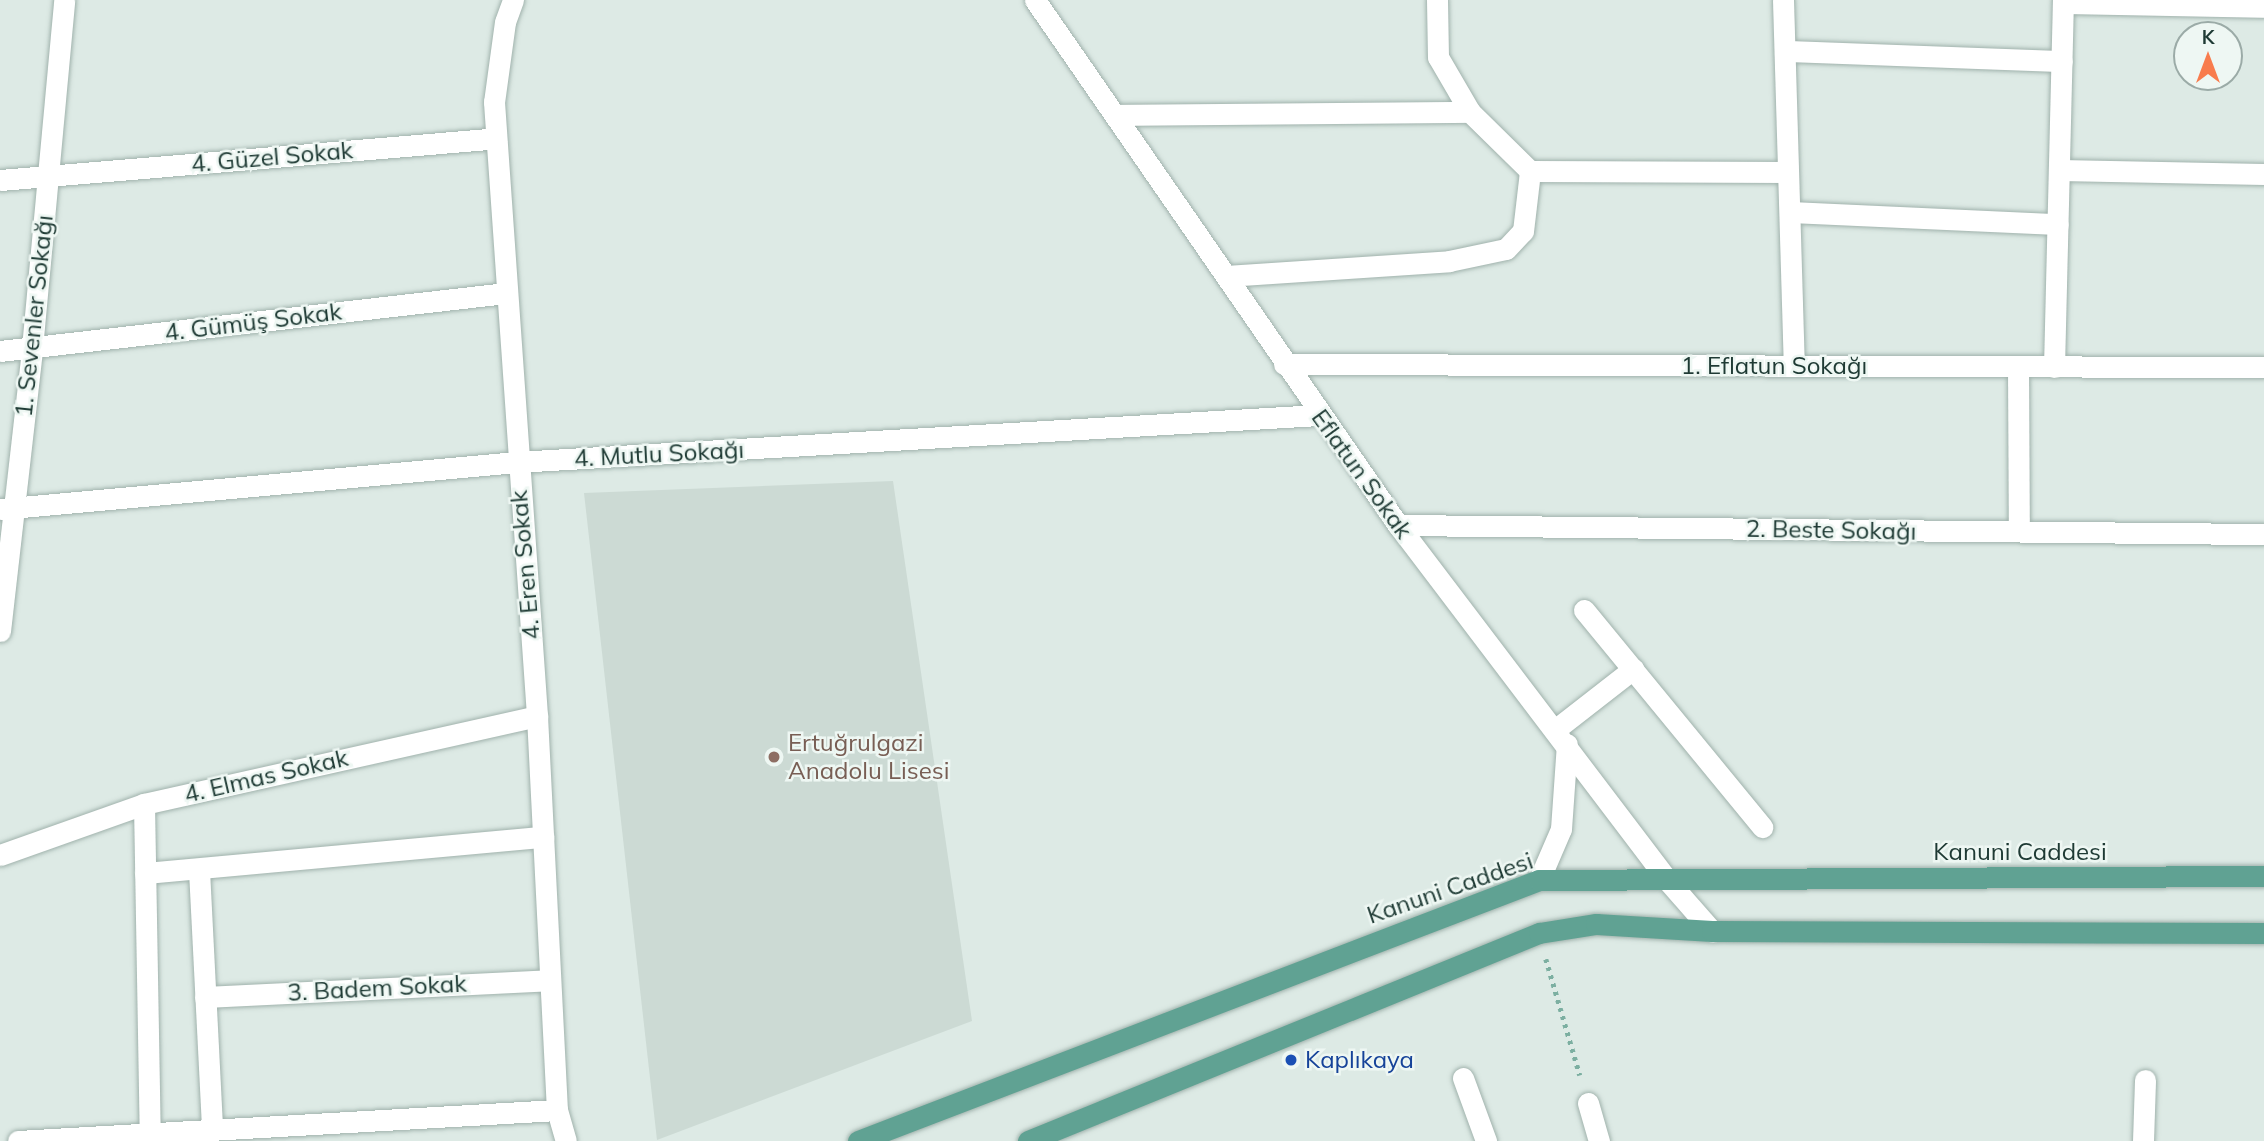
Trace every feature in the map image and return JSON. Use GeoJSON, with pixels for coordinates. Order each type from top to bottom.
{"type":"FeatureCollection","features":[{"type":"Feature","properties":{"kind":"main road","name":"Kanuni Caddesi"},"geometry":{"type":"LineString","coordinates":[[858,1141],[1539,880],[2264,876]]}},
{"type":"Feature","properties":{"kind":"main road"},"geometry":{"type":"LineString","coordinates":[[1028,1141],[1539,933],[1596,924],[1712,932],[2264,933]]}},
{"type":"Feature","properties":{"kind":"street","name":"1. Sevenler Sokağı"},"geometry":{"type":"LineString","coordinates":[[0,631],[7,508],[32,348],[64,0]]}},
{"type":"Feature","properties":{"kind":"street","name":"4. Eren Sokak"},"geometry":{"type":"LineString","coordinates":[[513,0],[505,22],[494,102],[516,462],[537,716],[557,1110],[562,1138]]}},
{"type":"Feature","properties":{"kind":"street","name":"Eflatun Sokak"},"geometry":{"type":"LineString","coordinates":[[1035,0],[1226,276],[1318,415],[1668,881],[1712,932]]}},
{"type":"Feature","properties":{"kind":"street"},"geometry":{"type":"LineString","coordinates":[[1437,0],[1438,57],[1469,112],[1530,171],[1788,172]]}},
{"type":"Feature","properties":{"kind":"street"},"geometry":{"type":"LineString","coordinates":[[1783,0],[1794,366]]}},
{"type":"Feature","properties":{"kind":"street"},"geometry":{"type":"LineString","coordinates":[[2054,367],[2063,1],[2264,7]]}},
{"type":"Feature","properties":{"kind":"street"},"geometry":{"type":"LineString","coordinates":[[1785,51],[2062,61]]}},
{"type":"Feature","properties":{"kind":"street"},"geometry":{"type":"LineString","coordinates":[[1115,115],[1469,112]]}},
{"type":"Feature","properties":{"kind":"street","name":"4. Güzel Sokak"},"geometry":{"type":"LineString","coordinates":[[0,180],[496,138]]}},
{"type":"Feature","properties":{"kind":"street"},"geometry":{"type":"LineString","coordinates":[[2059,170],[2264,174]]}},
{"type":"Feature","properties":{"kind":"street"},"geometry":{"type":"LineString","coordinates":[[1226,276],[1449,261],[1506,249],[1523,231],[1530,171]]}},
{"type":"Feature","properties":{"kind":"street"},"geometry":{"type":"LineString","coordinates":[[1790,212],[2058,224]]}},
{"type":"Feature","properties":{"kind":"street","name":"4. Gümüş Sokak"},"geometry":{"type":"LineString","coordinates":[[0,351],[506,293]]}},
{"type":"Feature","properties":{"kind":"street","name":"1. Eflatun Sokağı"},"geometry":{"type":"LineString","coordinates":[[1284,364],[2264,367]]}},
{"type":"Feature","properties":{"kind":"street"},"geometry":{"type":"LineString","coordinates":[[2018,367],[2019,531]]}},
{"type":"Feature","properties":{"kind":"street","name":"4. Mutlu Sokağı"},"geometry":{"type":"LineString","coordinates":[[7,508],[516,462],[1318,415]]}},
{"type":"Feature","properties":{"kind":"street","name":"2. Beste Sokağı"},"geometry":{"type":"LineString","coordinates":[[1398,525],[2264,534]]}},
{"type":"Feature","properties":{"kind":"street"},"geometry":{"type":"LineString","coordinates":[[1584,610],[1762,827]]}},
{"type":"Feature","properties":{"kind":"street"},"geometry":{"type":"LineString","coordinates":[[1539,880],[1561,829],[1561,737],[1633,670]]}},
{"type":"Feature","properties":{"kind":"street","name":"4. Elmas Sokak"},"geometry":{"type":"LineString","coordinates":[[0,855],[144,804],[537,716]]}},
{"type":"Feature","properties":{"kind":"street"},"geometry":{"type":"LineString","coordinates":[[144,804],[150,1134]]}},
{"type":"Feature","properties":{"kind":"street"},"geometry":{"type":"LineString","coordinates":[[145,873],[200,870],[543,836]]}},
{"type":"Feature","properties":{"kind":"street"},"geometry":{"type":"LineString","coordinates":[[200,870],[212,1130]]}},
{"type":"Feature","properties":{"kind":"street","name":"3. Badem Sokak"},"geometry":{"type":"LineString","coordinates":[[205,997],[549,979]]}},
{"type":"Feature","properties":{"kind":"street"},"geometry":{"type":"LineString","coordinates":[[1463,1077],[1486,1141]]}},
{"type":"Feature","properties":{"kind":"street"},"geometry":{"type":"LineString","coordinates":[[2143,1141],[2145,1080]]}},
{"type":"Feature","properties":{"kind":"street"},"geometry":{"type":"LineString","coordinates":[[1588,1103],[1599,1141]]}},
{"type":"Feature","properties":{"kind":"street"},"geometry":{"type":"LineString","coordinates":[[18,1141],[557,1110]]}},
{"type":"Feature","properties":{"kind":"path"},"geometry":{"type":"LineString","coordinates":[[1539,933],[1588,1103]]}},
{"type":"Feature","properties":{"kind":"shaded area","name":"Ertuğrulgazi Anadolu Lisesi"},"geometry":{"type":"Polygon","coordinates":[[[893,481],[972,1021],[657,1140],[584,493],[893,481]]]}},
{"type":"Feature","properties":{"kind":"place","name":"Ertuğrulgazi Anadolu Lisesi"},"geometry":{"type":"Point","coordinates":[774,757]}},
{"type":"Feature","properties":{"kind":"place","name":"Kaplıkaya"},"geometry":{"type":"Point","coordinates":[1291,1060]}}]}
